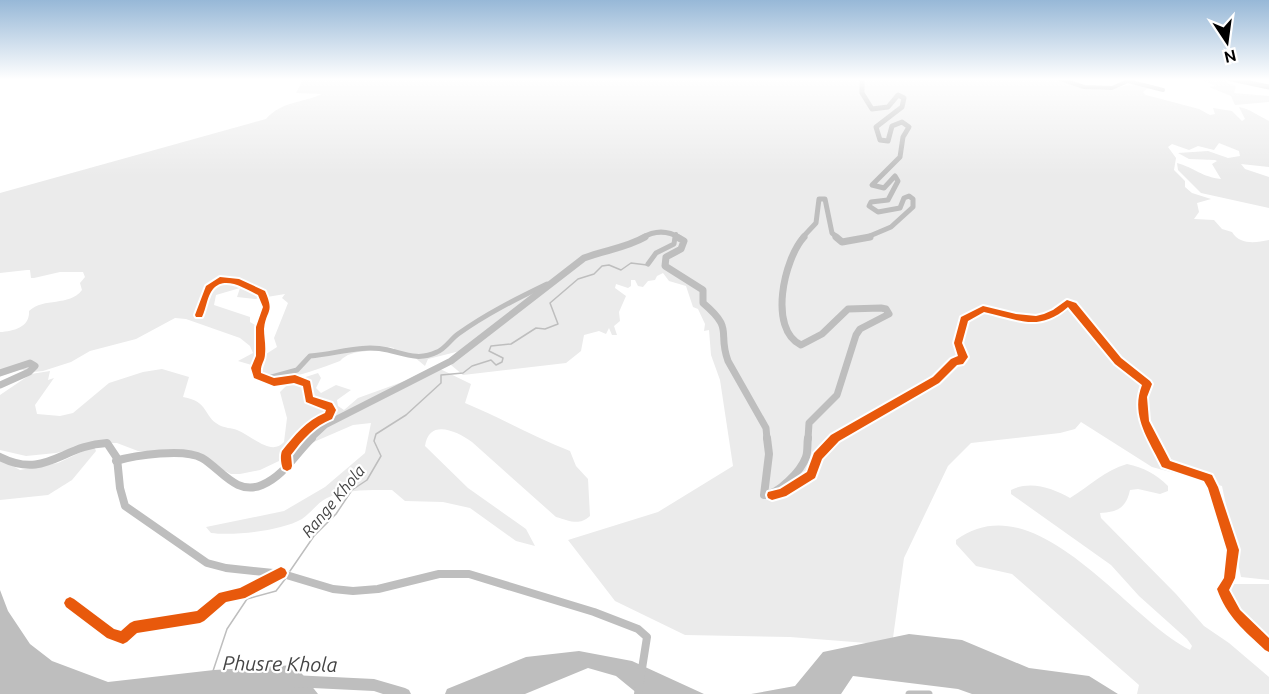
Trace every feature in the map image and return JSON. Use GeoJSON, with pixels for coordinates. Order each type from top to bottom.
{"type":"FeatureCollection","features":[{"type":"Feature","properties":{"kind":"main road"},"geometry":{"type":"LineString","coordinates":[[116,461],[145,454],[166,453],[201,457],[230,482],[245,487],[260,486],[272,480],[287,466],[325,425],[451,361],[539,295],[549,284],[599,251],[630,246],[652,232],[676,234],[684,241],[681,249],[666,257],[664,264],[701,288],[703,303],[717,315],[725,329],[725,353],[728,361],[766,428],[769,454],[764,495],[772,495],[785,485],[806,458],[809,423],[837,395],[843,383],[856,335],[864,326],[889,314],[881,308],[849,309],[812,340],[801,345],[793,341],[780,312],[785,294],[783,278],[799,242],[816,223],[819,199],[825,199],[832,233],[842,242],[876,234],[903,218],[913,207],[914,199],[909,196],[904,198],[900,208],[893,211],[878,213],[869,206],[871,202],[888,200],[898,181],[895,176],[884,188],[872,185],[900,157],[903,138],[909,127],[902,122],[891,126],[888,141],[880,140],[876,127],[897,111]]}},
{"type":"Feature","properties":{"kind":"main road"},"geometry":{"type":"LineString","coordinates":[[0,373],[30,363],[35,366],[29,372],[0,386]]}},
{"type":"Feature","properties":{"kind":"main road"},"geometry":{"type":"LineString","coordinates":[[0,457],[16,465],[29,466],[102,443],[110,445],[116,461],[122,498],[129,511],[168,534],[201,560],[233,570],[281,573],[332,588],[359,592],[379,589],[437,572],[469,574],[589,610],[640,630],[647,637],[638,694]]}},
{"type":"Feature","properties":{"kind":"street"},"geometry":{"type":"LineString","coordinates":[[648,264],[656,253],[674,244],[676,234]]}},
{"type":"Feature","properties":{"kind":"street"},"geometry":{"type":"LineString","coordinates":[[200,315],[209,288],[220,280],[236,281],[262,293],[267,307],[260,327],[261,356],[256,368],[257,375],[267,378],[297,370],[310,356],[335,354],[359,347],[387,350],[412,358],[438,352],[456,335],[500,307],[549,284]]}},
{"type":"Feature","properties":{"kind":"street"},"geometry":{"type":"LineString","coordinates":[[772,495],[788,490],[811,475],[818,456],[835,438],[936,380],[954,362],[960,362],[963,357],[958,343],[964,319],[983,309],[1035,321],[1067,303],[1080,311],[1094,334],[1118,361],[1147,384],[1142,397],[1144,421],[1166,464],[1208,478],[1233,550],[1231,555],[1233,573],[1223,589],[1225,597],[1232,611],[1269,646]]}},
{"type":"Feature","properties":{"kind":"street"},"geometry":{"type":"LineString","coordinates":[[267,378],[266,381],[274,382],[296,379],[307,384],[309,399],[329,406],[332,410],[329,416],[311,423],[302,433],[286,454],[287,466]]}},
{"type":"Feature","properties":{"kind":"street"},"geometry":{"type":"LineString","coordinates":[[70,603],[111,634],[123,638],[134,627],[200,617],[224,597],[241,594],[281,573]]}},
{"type":"Feature","properties":{"kind":"street"},"geometry":{"type":"LineString","coordinates":[[909,694],[929,694]]}},
{"type":"Feature","properties":{"kind":"shaded area"},"geometry":{"type":"Polygon","coordinates":[[[1203,111],[1210,115],[1215,114],[1214,111],[1232,111],[1242,121],[1245,119],[1241,111],[1251,111],[1269,121],[1269,167],[1241,164],[1245,169],[1269,177],[1269,208],[1201,193],[1178,170],[1177,163],[1221,179],[1212,164],[1217,161],[1189,159],[1178,153],[1208,151],[1228,158],[1240,156],[1239,151],[1219,143],[1214,150],[1198,146],[1189,150],[1172,144],[1168,147],[1176,158],[1174,170],[1185,181],[1185,187],[1192,193],[1211,199],[1197,203],[1199,212],[1194,219],[1214,220],[1222,229],[1232,232],[1244,241],[1269,240],[1269,580],[1241,577],[1222,486],[1152,467],[1081,422],[1075,429],[1060,433],[971,443],[948,466],[904,558],[892,645],[790,637],[685,635],[615,601],[568,540],[658,512],[733,466],[720,380],[711,355],[709,330],[704,331],[705,324],[698,309],[693,307],[686,286],[669,281],[663,273],[655,280],[648,281],[643,287],[638,286],[635,280],[631,280],[631,286],[628,288],[616,284],[615,288],[626,296],[619,312],[620,321],[614,326],[617,335],[612,335],[609,328],[606,334],[599,331],[584,335],[581,351],[566,363],[463,375],[451,365],[460,351],[428,359],[425,366],[413,356],[395,354],[394,348],[389,347],[357,352],[340,361],[292,376],[262,374],[259,369],[263,356],[277,347],[274,338],[288,303],[282,298],[285,294],[255,299],[237,297],[240,288],[216,295],[214,305],[250,317],[250,322],[255,325],[261,320],[260,350],[255,366],[238,361],[253,353],[250,346],[240,338],[186,319],[175,318],[136,339],[90,351],[71,362],[43,371],[33,372],[13,368],[0,372],[0,332],[20,327],[27,321],[29,311],[35,307],[77,295],[82,290],[80,283],[85,277],[83,272],[60,272],[34,278],[31,278],[30,270],[0,273],[0,193],[266,119],[272,113],[1203,111]]]}},
{"type":"Feature","properties":{"kind":"shaded area"},"geometry":{"type":"Polygon","coordinates":[[[434,366],[471,384],[465,403],[570,451],[576,466],[588,479],[590,516],[578,522],[556,517],[472,442],[444,429],[432,432],[425,446],[468,488],[526,529],[535,546],[516,541],[470,508],[443,502],[405,501],[392,490],[359,491],[334,495],[321,502],[302,519],[282,527],[221,534],[211,533],[206,527],[284,511],[325,487],[365,453],[371,423],[353,425],[286,454],[279,461],[260,470],[240,474],[231,474],[186,451],[138,451],[117,443],[98,443],[56,453],[26,456],[0,450],[0,395],[31,374],[50,371],[48,380],[54,378],[35,405],[37,414],[60,416],[73,413],[109,383],[143,372],[162,369],[189,377],[183,397],[202,405],[219,425],[237,430],[261,444],[273,447],[284,442],[287,418],[280,392],[290,382],[318,373],[321,378],[316,388],[321,393],[336,385],[351,390],[337,400],[338,406],[344,410],[358,398],[405,381],[434,366]]]}},
{"type":"Feature","properties":{"kind":"shaded area"},"geometry":{"type":"Polygon","coordinates":[[[94,446],[96,451],[72,480],[48,495],[0,500],[0,459],[20,470],[58,463],[94,446]]]}},
{"type":"Feature","properties":{"kind":"shaded area"},"geometry":{"type":"Polygon","coordinates":[[[1127,464],[1154,474],[1168,486],[1168,491],[1160,494],[1138,489],[1130,490],[1126,501],[1120,508],[1112,512],[1100,513],[1101,518],[1176,594],[1204,626],[1229,643],[1269,677],[1269,694],[1137,694],[1139,685],[1012,574],[976,566],[956,544],[956,540],[986,527],[1017,528],[1049,541],[1079,561],[1165,634],[1190,650],[1192,646],[1187,639],[1139,596],[1111,565],[1011,494],[1011,490],[1018,487],[1034,486],[1049,488],[1070,498],[1105,474],[1127,464]]]}},
{"type":"Feature","properties":{"kind":"shaded area"},"geometry":{"type":"Polygon","coordinates":[[[1231,584],[1269,584],[1269,643],[1227,599],[1231,584]]]}},
{"type":"Feature","properties":{"kind":"shaded area"},"geometry":{"type":"Polygon","coordinates":[[[0,590],[8,611],[30,644],[52,661],[108,682],[214,670],[295,665],[318,694],[0,694],[0,590]]]}},
{"type":"Feature","properties":{"kind":"shaded area"},"geometry":{"type":"Polygon","coordinates":[[[909,634],[962,640],[1029,668],[1089,676],[1118,694],[972,694],[958,689],[853,676],[841,694],[751,694],[795,686],[823,652],[909,634]]]}},
{"type":"Feature","properties":{"kind":"shaded area"},"geometry":{"type":"Polygon","coordinates":[[[579,651],[632,661],[704,694],[638,694],[616,676],[588,668],[525,694],[445,694],[447,689],[526,657],[579,651]]]}},
{"type":"Feature","properties":{"kind":"waterway","name":"Range Khola"},"geometry":{"type":"LineString","coordinates":[[290,571],[314,536],[336,514],[352,490],[367,480],[381,456],[374,441],[376,434],[406,415],[441,383],[441,375],[463,373],[472,366],[491,360],[496,365],[502,362],[503,358],[489,351],[491,346],[511,344],[536,328],[545,329],[558,324],[550,303],[578,279],[594,274],[602,266],[609,265],[621,270],[631,263],[647,265]]}},
{"type":"Feature","properties":{"kind":"waterway","name":"Range Khola"},"geometry":{"type":"LineString","coordinates":[[213,671],[227,629],[247,599],[276,591],[286,578]]}},
{"type":"Feature","properties":{"kind":"waterway","name":"Phusre Khola"},"geometry":{"type":"LineString","coordinates":[[292,681],[374,685],[405,694]]}},
{"type":"Feature","properties":{"kind":"cycle path"},"geometry":{"type":"LineString","coordinates":[[199,315],[209,288],[220,280],[236,281],[262,293],[267,307],[260,327],[261,356],[256,368],[257,375],[274,382],[295,379],[307,384],[309,399],[329,406],[331,410],[329,416],[310,427],[286,454],[287,466]]}},
{"type":"Feature","properties":{"kind":"cycle path"},"geometry":{"type":"LineString","coordinates":[[772,495],[782,493],[811,475],[818,456],[835,438],[936,380],[954,362],[960,361],[963,357],[958,343],[964,319],[983,309],[1026,319],[1036,319],[1056,312],[1067,303],[1073,305],[1118,361],[1147,384],[1142,397],[1144,421],[1166,464],[1208,478],[1233,550],[1229,578],[1223,589],[1226,598],[1236,614],[1269,646]]}},
{"type":"Feature","properties":{"kind":"cycle path"},"geometry":{"type":"LineString","coordinates":[[70,603],[111,634],[123,638],[134,627],[200,617],[223,597],[241,594],[281,573]]}}]}
